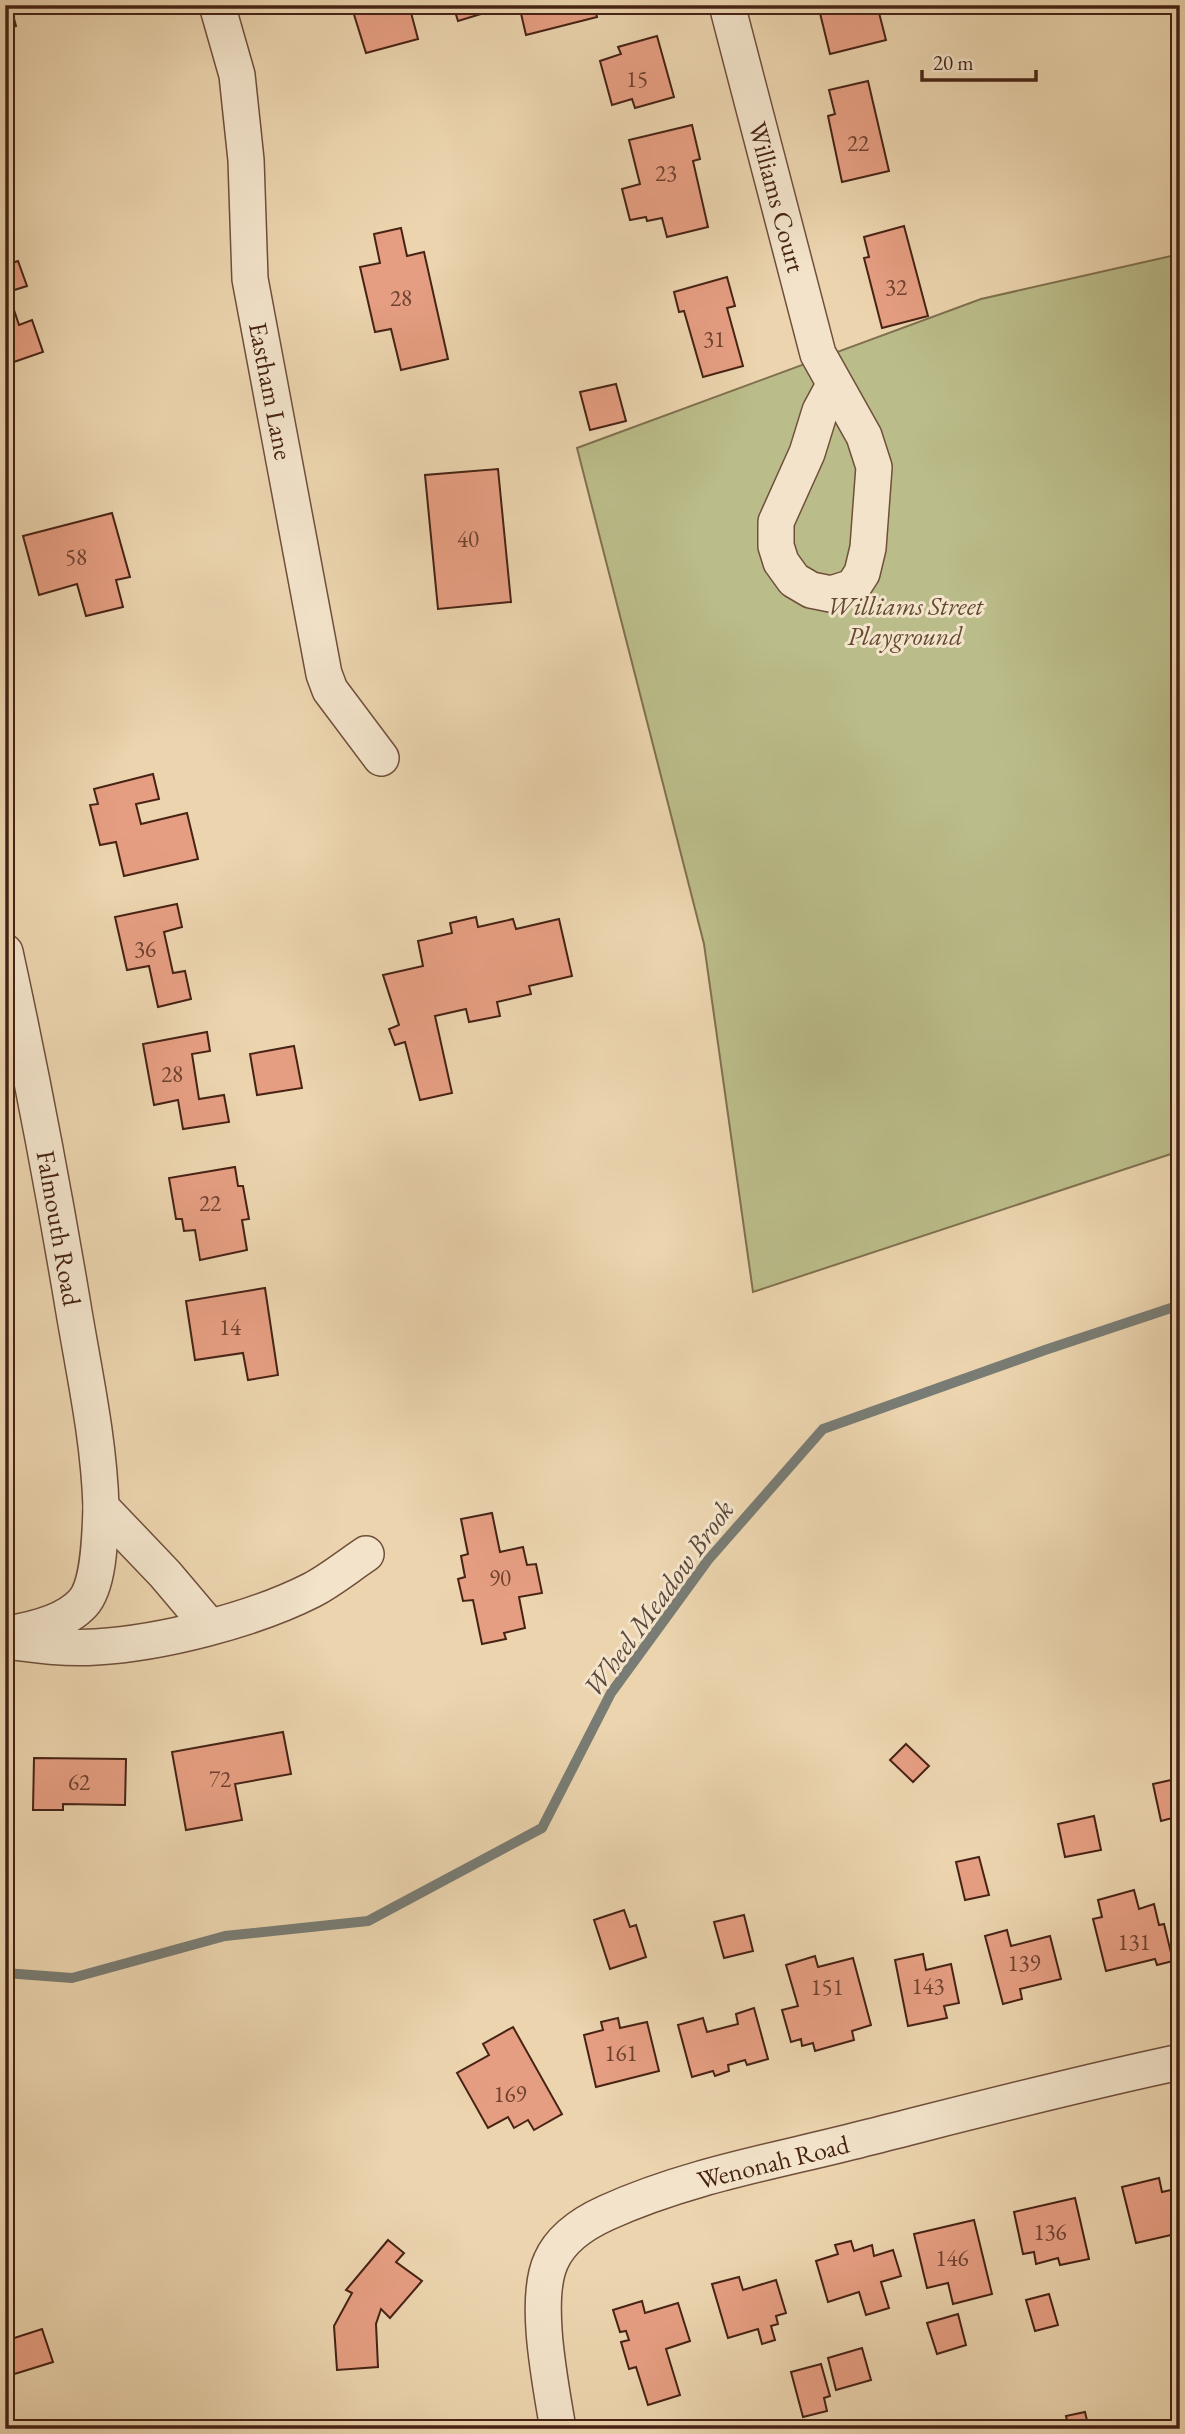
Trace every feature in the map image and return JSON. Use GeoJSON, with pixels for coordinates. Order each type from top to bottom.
{"type":"FeatureCollection","features":[{"type":"Feature","properties":{"kind":"street","name":"Eastham Lane"},"geometry":{"type":"LineString","coordinates":[[217,5],[237,75],[246,160],[250,279],[324,674],[330,690],[382,758]]}},
{"type":"Feature","properties":{"kind":"street","name":"Williams Court"},"geometry":{"type":"LineString","coordinates":[[727,5],[818,354],[864,436],[874,467],[868,548],[862,573],[853,587],[831,594],[811,590],[794,580],[781,562],[776,546],[776,522],[807,453],[820,411],[834,386]]}},
{"type":"Feature","properties":{"kind":"street","name":"Falmouth Road"},"geometry":{"type":"LineString","coordinates":[[5,952],[57,1212],[97,1444],[101,1507],[96,1561],[85,1602],[74,1611],[47,1624],[5,1634]]}},
{"type":"Feature","properties":{"kind":"street"},"geometry":{"type":"LineString","coordinates":[[101,1507],[165,1574],[209,1626]]}},
{"type":"Feature","properties":{"kind":"street"},"geometry":{"type":"LineString","coordinates":[[5,1641],[53,1647],[94,1647],[133,1643],[209,1626],[280,1604],[313,1589],[366,1554]]}},
{"type":"Feature","properties":{"kind":"street","name":"Wenonah Road"},"geometry":{"type":"LineString","coordinates":[[558,2429],[543,2290],[551,2260],[566,2238],[586,2223],[640,2199],[702,2179],[1073,2085],[1180,2062]]}},
{"type":"Feature","properties":{"kind":"green space","name":"Williams Street Playground"},"geometry":{"type":"Polygon","coordinates":[[[1180,254],[1180,1151],[753,1292],[704,944],[577,448],[981,299],[1180,254]]]}},
{"type":"Feature","properties":{"kind":"building"},"geometry":{"type":"Polygon","coordinates":[[[5,5],[33,5],[12,11],[16,26],[5,29],[5,5]]]}},
{"type":"Feature","properties":{"kind":"building"},"geometry":{"type":"Polygon","coordinates":[[[351,5],[409,5],[418,39],[366,53],[351,5]]]}},
{"type":"Feature","properties":{"kind":"building"},"geometry":{"type":"Polygon","coordinates":[[[453,5],[493,5],[494,10],[458,21],[453,5]]]}},
{"type":"Feature","properties":{"kind":"building"},"geometry":{"type":"Polygon","coordinates":[[[519,5],[594,5],[597,17],[526,35],[519,5]]]}},
{"type":"Feature","properties":{"kind":"building"},"geometry":{"type":"Polygon","coordinates":[[[818,5],[877,5],[886,40],[830,54],[818,5]]]}},
{"type":"Feature","properties":{"kind":"building"},"geometry":{"type":"Polygon","coordinates":[[[657,36],[674,97],[635,108],[632,99],[612,105],[600,61],[621,54],[618,47],[657,36]]]}},
{"type":"Feature","properties":{"kind":"building"},"geometry":{"type":"Polygon","coordinates":[[[868,81],[889,171],[842,182],[828,116],[835,114],[829,90],[868,81]]]}},
{"type":"Feature","properties":{"kind":"building"},"geometry":{"type":"Polygon","coordinates":[[[692,125],[700,159],[693,161],[708,227],[667,237],[662,218],[630,220],[622,189],[640,184],[629,140],[692,125]]]}},
{"type":"Feature","properties":{"kind":"building"},"geometry":{"type":"Polygon","coordinates":[[[904,226],[928,316],[882,328],[864,258],[869,257],[864,237],[904,226]]]}},
{"type":"Feature","properties":{"kind":"building"},"geometry":{"type":"Polygon","coordinates":[[[401,228],[407,256],[424,252],[448,359],[401,370],[391,329],[375,332],[360,267],[380,263],[374,234],[401,228]]]}},
{"type":"Feature","properties":{"kind":"building"},"geometry":{"type":"Polygon","coordinates":[[[18,261],[27,286],[8,292],[19,325],[32,320],[43,352],[5,365],[5,265],[18,261]]]}},
{"type":"Feature","properties":{"kind":"building"},"geometry":{"type":"Polygon","coordinates":[[[727,277],[735,306],[727,308],[743,366],[703,377],[684,311],[679,312],[674,292],[727,277]]]}},
{"type":"Feature","properties":{"kind":"building"},"geometry":{"type":"Polygon","coordinates":[[[616,384],[626,421],[590,430],[580,392],[616,384]]]}},
{"type":"Feature","properties":{"kind":"building"},"geometry":{"type":"Polygon","coordinates":[[[498,469],[511,602],[438,609],[425,475],[498,469]]]}},
{"type":"Feature","properties":{"kind":"building"},"geometry":{"type":"Polygon","coordinates":[[[112,513],[130,577],[116,580],[123,607],[86,616],[77,584],[39,595],[23,536],[112,513]]]}},
{"type":"Feature","properties":{"kind":"building"},"geometry":{"type":"Polygon","coordinates":[[[153,774],[159,799],[136,804],[141,824],[187,813],[198,859],[124,876],[116,842],[100,845],[90,805],[98,804],[94,789],[153,774]]]}},
{"type":"Feature","properties":{"kind":"building"},"geometry":{"type":"Polygon","coordinates":[[[177,904],[182,927],[164,932],[173,973],[185,971],[191,999],[158,1007],[149,966],[127,970],[115,917],[177,904]]]}},
{"type":"Feature","properties":{"kind":"building"},"geometry":{"type":"Polygon","coordinates":[[[476,917],[478,927],[513,919],[516,929],[559,919],[572,976],[529,986],[531,994],[497,1002],[500,1016],[469,1022],[466,1009],[435,1016],[452,1093],[420,1100],[405,1042],[395,1045],[389,1029],[399,1025],[383,975],[423,966],[418,941],[452,933],[450,923],[476,917]]]}},
{"type":"Feature","properties":{"kind":"building"},"geometry":{"type":"Polygon","coordinates":[[[207,1032],[210,1051],[192,1054],[199,1099],[224,1095],[229,1122],[183,1129],[178,1100],[154,1105],[143,1044],[207,1032]]]}},
{"type":"Feature","properties":{"kind":"building"},"geometry":{"type":"Polygon","coordinates":[[[294,1046],[302,1088],[257,1095],[250,1054],[294,1046]]]}},
{"type":"Feature","properties":{"kind":"building"},"geometry":{"type":"Polygon","coordinates":[[[235,1167],[238,1186],[243,1186],[249,1219],[242,1220],[247,1250],[200,1260],[195,1230],[184,1231],[182,1219],[176,1219],[169,1178],[235,1167]]]}},
{"type":"Feature","properties":{"kind":"building"},"geometry":{"type":"Polygon","coordinates":[[[265,1288],[278,1375],[248,1380],[243,1353],[195,1360],[186,1301],[265,1288]]]}},
{"type":"Feature","properties":{"kind":"building"},"geometry":{"type":"Polygon","coordinates":[[[492,1513],[500,1552],[523,1547],[527,1565],[536,1564],[542,1593],[519,1597],[525,1628],[504,1633],[506,1639],[482,1644],[473,1600],[463,1601],[458,1579],[465,1577],[461,1556],[468,1554],[461,1519],[492,1513]]]}},
{"type":"Feature","properties":{"kind":"building"},"geometry":{"type":"Polygon","coordinates":[[[283,1732],[291,1774],[235,1784],[242,1820],[186,1830],[172,1752],[283,1732]]]}},
{"type":"Feature","properties":{"kind":"building"},"geometry":{"type":"Polygon","coordinates":[[[906,1744],[929,1766],[913,1782],[890,1760],[906,1744]]]}},
{"type":"Feature","properties":{"kind":"building"},"geometry":{"type":"Polygon","coordinates":[[[34,1758],[126,1759],[125,1805],[63,1804],[63,1810],[33,1810],[34,1758]]]}},
{"type":"Feature","properties":{"kind":"building"},"geometry":{"type":"Polygon","coordinates":[[[1180,1778],[1180,1816],[1161,1821],[1153,1784],[1180,1778]]]}},
{"type":"Feature","properties":{"kind":"building"},"geometry":{"type":"Polygon","coordinates":[[[1094,1816],[1101,1850],[1065,1857],[1058,1824],[1094,1816]]]}},
{"type":"Feature","properties":{"kind":"building"},"geometry":{"type":"Polygon","coordinates":[[[979,1857],[989,1895],[965,1900],[956,1862],[979,1857]]]}},
{"type":"Feature","properties":{"kind":"building"},"geometry":{"type":"Polygon","coordinates":[[[1134,1890],[1139,1909],[1154,1904],[1159,1925],[1164,1924],[1173,1961],[1157,1965],[1155,1959],[1106,1971],[1093,1919],[1102,1917],[1098,1900],[1134,1890]]]}},
{"type":"Feature","properties":{"kind":"building"},"geometry":{"type":"Polygon","coordinates":[[[624,1910],[630,1927],[636,1925],[646,1957],[610,1969],[594,1920],[624,1910]]]}},
{"type":"Feature","properties":{"kind":"building"},"geometry":{"type":"Polygon","coordinates":[[[744,1915],[753,1951],[724,1958],[714,1922],[744,1915]]]}},
{"type":"Feature","properties":{"kind":"building"},"geometry":{"type":"Polygon","coordinates":[[[1007,1930],[1011,1946],[1050,1936],[1061,1979],[1020,1989],[1022,1999],[1003,2004],[985,1936],[1007,1930]]]}},
{"type":"Feature","properties":{"kind":"building"},"geometry":{"type":"Polygon","coordinates":[[[923,1954],[926,1970],[951,1964],[959,2003],[944,2006],[947,2018],[908,2026],[895,1960],[923,1954]]]}},
{"type":"Feature","properties":{"kind":"building"},"geometry":{"type":"Polygon","coordinates":[[[815,1956],[818,1967],[853,1958],[871,2025],[852,2031],[854,2040],[815,2051],[813,2043],[802,2046],[801,2039],[791,2042],[782,2010],[798,2006],[786,1965],[815,1956]]]}},
{"type":"Feature","properties":{"kind":"building"},"geometry":{"type":"Polygon","coordinates":[[[754,2008],[768,2059],[747,2065],[745,2060],[728,2065],[729,2071],[715,2076],[713,2071],[692,2077],[678,2025],[703,2018],[707,2032],[738,2024],[736,2014],[754,2008]]]}},
{"type":"Feature","properties":{"kind":"building"},"geometry":{"type":"Polygon","coordinates":[[[618,2018],[620,2028],[647,2022],[659,2071],[596,2087],[584,2035],[603,2030],[601,2022],[618,2018]]]}},
{"type":"Feature","properties":{"kind":"building"},"geometry":{"type":"Polygon","coordinates":[[[513,2027],[562,2114],[534,2130],[528,2120],[514,2128],[508,2117],[488,2128],[457,2073],[489,2055],[483,2044],[513,2027]]]}},
{"type":"Feature","properties":{"kind":"building"},"geometry":{"type":"Polygon","coordinates":[[[1159,2178],[1162,2192],[1180,2188],[1180,2233],[1136,2243],[1122,2187],[1159,2178]]]}},
{"type":"Feature","properties":{"kind":"building"},"geometry":{"type":"Polygon","coordinates":[[[1075,2198],[1089,2259],[1060,2265],[1058,2258],[1036,2264],[1034,2252],[1023,2254],[1014,2212],[1075,2198]]]}},
{"type":"Feature","properties":{"kind":"building"},"geometry":{"type":"Polygon","coordinates":[[[974,2220],[992,2294],[953,2304],[948,2283],[927,2288],[914,2234],[974,2220]]]}},
{"type":"Feature","properties":{"kind":"building"},"geometry":{"type":"Polygon","coordinates":[[[388,2240],[404,2253],[396,2262],[422,2281],[390,2318],[381,2309],[376,2324],[378,2367],[337,2370],[334,2326],[352,2293],[346,2290],[388,2240]]]}},
{"type":"Feature","properties":{"kind":"building"},"geometry":{"type":"Polygon","coordinates":[[[851,2241],[854,2251],[872,2245],[874,2256],[893,2250],[901,2276],[881,2282],[889,2308],[866,2315],[859,2292],[828,2302],[816,2261],[838,2254],[835,2245],[851,2241]]]}},
{"type":"Feature","properties":{"kind":"building"},"geometry":{"type":"Polygon","coordinates":[[[739,2277],[743,2290],[776,2280],[786,2313],[776,2316],[778,2324],[771,2326],[775,2340],[762,2344],[758,2329],[728,2338],[712,2284],[739,2277]]]}},
{"type":"Feature","properties":{"kind":"building"},"geometry":{"type":"Polygon","coordinates":[[[1049,2294],[1058,2325],[1035,2331],[1026,2300],[1049,2294]]]}},
{"type":"Feature","properties":{"kind":"building"},"geometry":{"type":"Polygon","coordinates":[[[642,2301],[645,2313],[678,2303],[690,2341],[666,2349],[680,2395],[648,2405],[636,2367],[629,2369],[621,2342],[629,2340],[626,2331],[620,2332],[613,2310],[642,2301]]]}},
{"type":"Feature","properties":{"kind":"building"},"geometry":{"type":"Polygon","coordinates":[[[958,2314],[966,2345],[937,2354],[927,2323],[958,2314]]]}},
{"type":"Feature","properties":{"kind":"building"},"geometry":{"type":"Polygon","coordinates":[[[42,2329],[53,2362],[5,2377],[5,2341],[42,2329]]]}},
{"type":"Feature","properties":{"kind":"building"},"geometry":{"type":"Polygon","coordinates":[[[862,2348],[871,2380],[836,2390],[828,2358],[862,2348]]]}},
{"type":"Feature","properties":{"kind":"building"},"geometry":{"type":"Polygon","coordinates":[[[821,2364],[830,2396],[824,2398],[827,2411],[803,2417],[791,2372],[821,2364]]]}},
{"type":"Feature","properties":{"kind":"building"},"geometry":{"type":"Polygon","coordinates":[[[5,2408],[11,2424],[5,2426],[5,2408]]]}},
{"type":"Feature","properties":{"kind":"building"},"geometry":{"type":"Polygon","coordinates":[[[1085,2412],[1089,2429],[1069,2429],[1066,2416],[1085,2412]]]}},
{"type":"Feature","properties":{"kind":"waterway","name":"Wheel Meadow Brook"},"geometry":{"type":"LineString","coordinates":[[5,1973],[72,1978],[225,1936],[368,1921],[542,1828],[611,1693],[708,1560],[823,1429],[1180,1305]]}}]}
